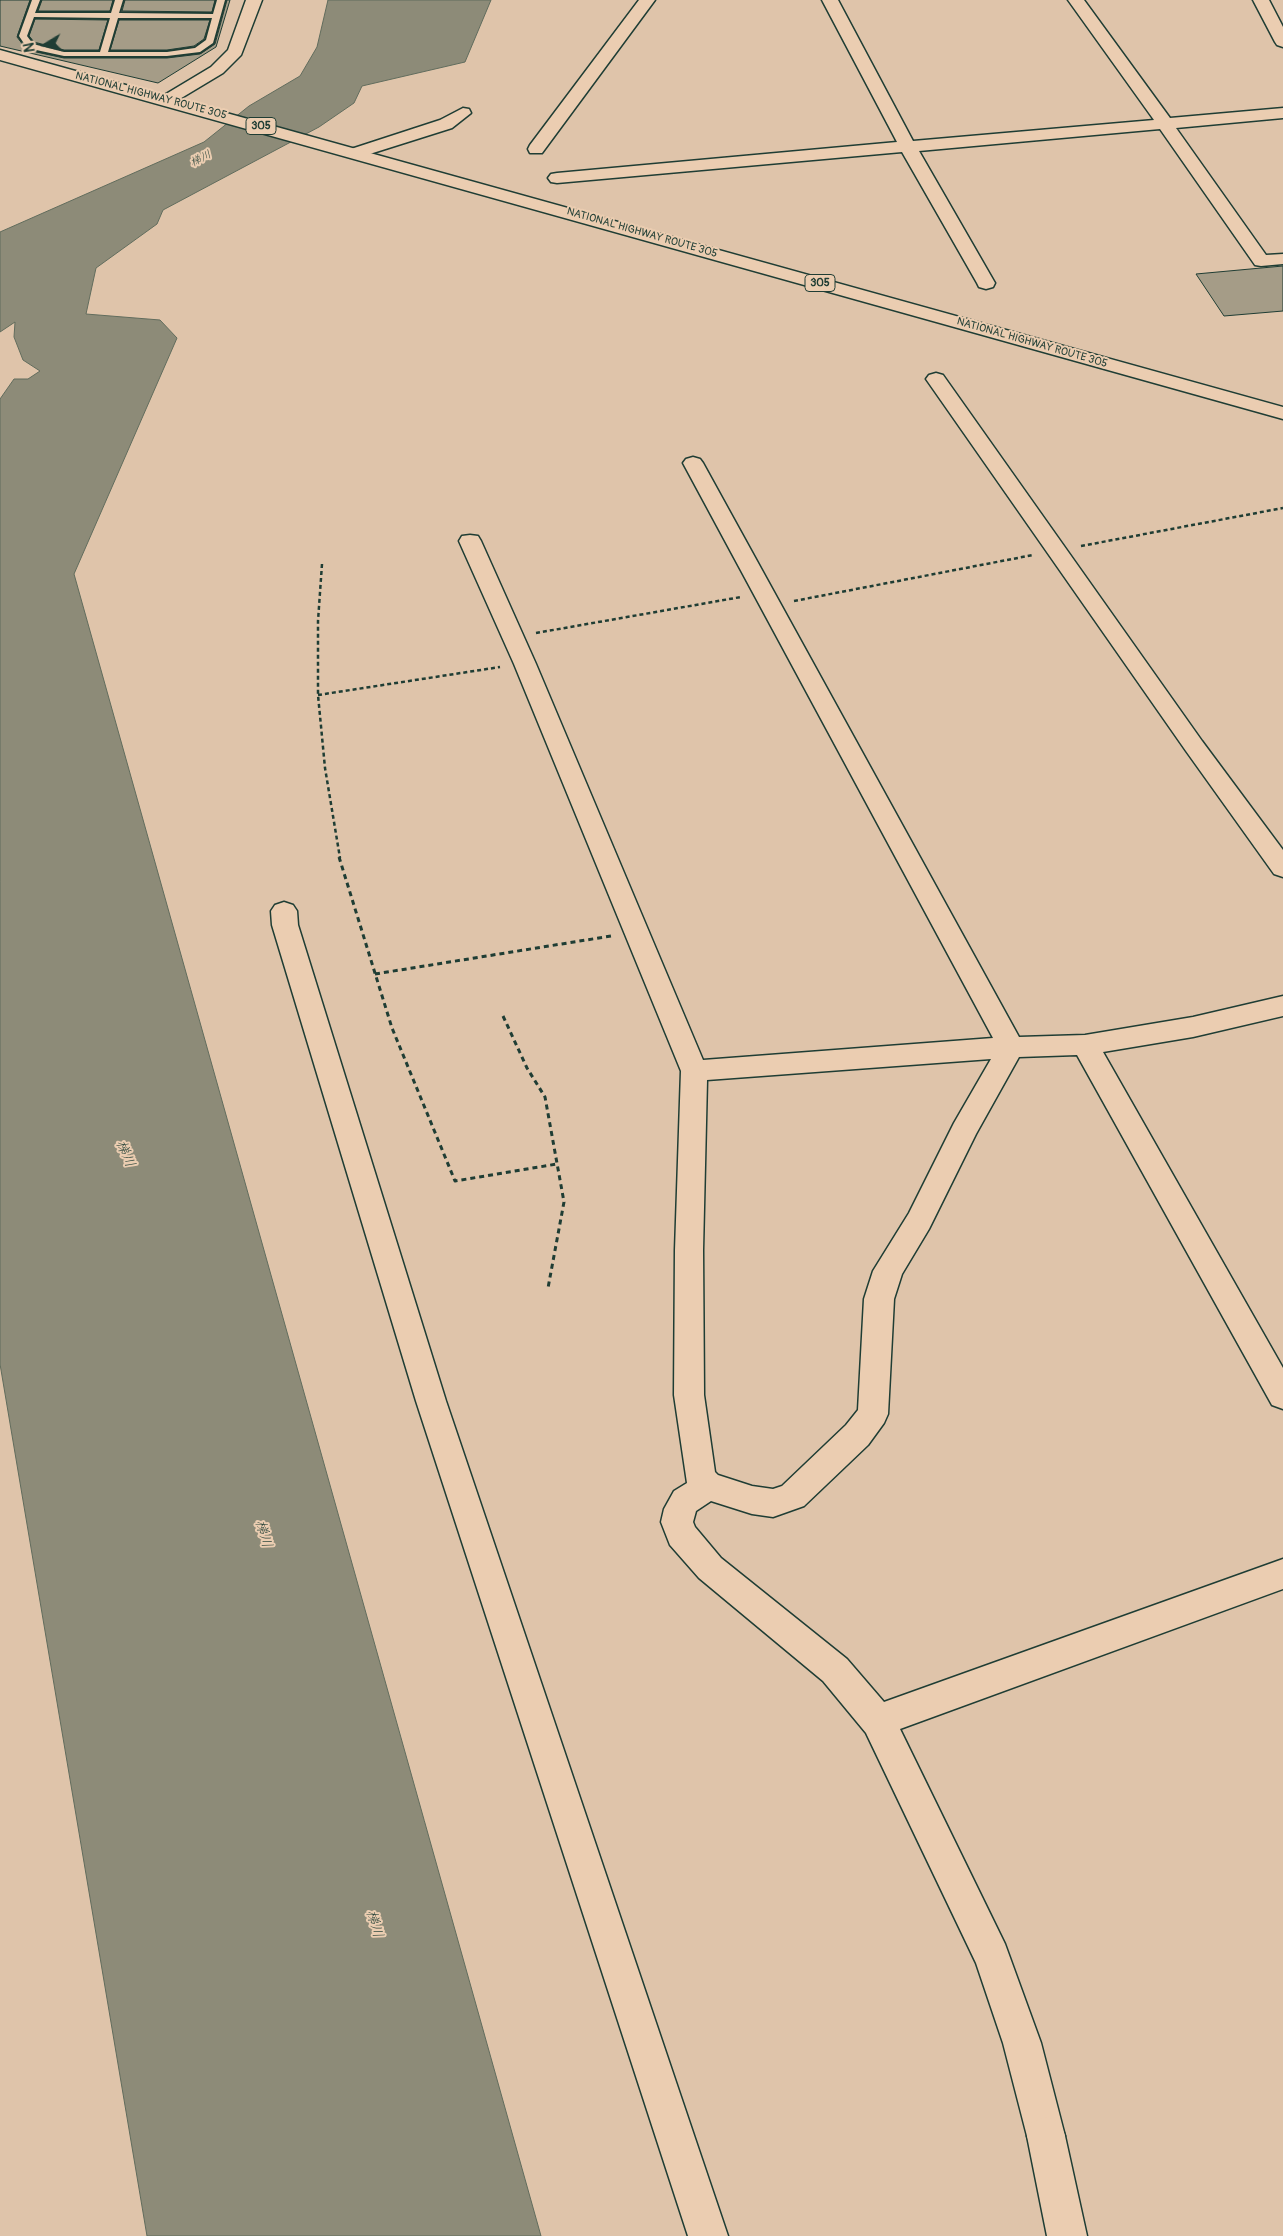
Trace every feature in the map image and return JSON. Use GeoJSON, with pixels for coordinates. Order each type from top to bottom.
{"type":"FeatureCollection","features":[{"type":"Feature","properties":{"kind":"main road"},"geometry":{"type":"LineString","coordinates":[[172,101],[216,70],[235,52],[254,0]]}},
{"type":"Feature","properties":{"kind":"main road"},"geometry":{"type":"LineString","coordinates":[[536,149],[647,0]]}},
{"type":"Feature","properties":{"kind":"main road"},"geometry":{"type":"LineString","coordinates":[[830,0],[908,147],[986,283]]}},
{"type":"Feature","properties":{"kind":"main road"},"geometry":{"type":"LineString","coordinates":[[1076,0],[1261,261],[1283,259]]}},
{"type":"Feature","properties":{"kind":"main road"},"geometry":{"type":"LineString","coordinates":[[1261,0],[1283,42]]}},
{"type":"Feature","properties":{"kind":"main road","name":"NATIONAL HIGHWAY ROUTE 305"},"geometry":{"type":"LineString","coordinates":[[0,55],[172,101],[1283,413]]}},
{"type":"Feature","properties":{"kind":"main road"},"geometry":{"type":"LineString","coordinates":[[557,178],[1283,112]]}},
{"type":"Feature","properties":{"kind":"main road"},"geometry":{"type":"LineString","coordinates":[[351,152],[446,124],[463,113]]}},
{"type":"Feature","properties":{"kind":"main road"},"geometry":{"type":"LineString","coordinates":[[936,379],[1058,550],[1272,836],[1283,868]]}},
{"type":"Feature","properties":{"kind":"main road"},"geometry":{"type":"LineString","coordinates":[[693,463],[1012,1046]]}},
{"type":"Feature","properties":{"kind":"main road"},"geometry":{"type":"LineString","coordinates":[[470,541],[525,664],[638,932],[694,1071],[689,1250],[690,1395],[700,1478],[708,1486],[752,1500],[773,1503],[793,1496],[857,1436],[873,1414],[879,1300],[888,1272],[919,1221],[964,1131],[1012,1046]]}},
{"type":"Feature","properties":{"kind":"main road"},"geometry":{"type":"LineString","coordinates":[[284,911],[285,926],[431,1401],[708,2236]]}},
{"type":"Feature","properties":{"kind":"main road"},"geometry":{"type":"LineString","coordinates":[[694,1071],[920,1055],[1012,1046],[1085,1045],[1193,1027],[1283,1006]]}},
{"type":"Feature","properties":{"kind":"main road"},"geometry":{"type":"LineString","coordinates":[[1085,1045],[1283,1396]]}},
{"type":"Feature","properties":{"kind":"main road"},"geometry":{"type":"LineString","coordinates":[[708,1486],[686,1501],[680,1509],[677,1522],[681,1535],[710,1568],[835,1670],[878,1720],[992,1957],[1022,2043],[1046,2136],[1067,2236]]}},
{"type":"Feature","properties":{"kind":"main road"},"geometry":{"type":"LineString","coordinates":[[878,1720],[1283,1574]]}},
{"type":"Feature","properties":{"kind":"lane"},"geometry":{"type":"LineString","coordinates":[[36,0],[23,36],[30,46],[64,54],[167,54],[197,50],[210,41],[222,0]]}},
{"type":"Feature","properties":{"kind":"lane"},"geometry":{"type":"LineString","coordinates":[[103,54],[120,0]]}},
{"type":"Feature","properties":{"kind":"lane"},"geometry":{"type":"LineString","coordinates":[[31,15],[216,16]]}},
{"type":"Feature","properties":{"kind":"path"},"geometry":{"type":"LineString","coordinates":[[512,637],[768,599],[1058,550],[1283,508]]}},
{"type":"Feature","properties":{"kind":"path"},"geometry":{"type":"LineString","coordinates":[[322,564],[318,621],[318,695],[325,768],[338,852],[392,1028],[455,1181],[558,1164]]}},
{"type":"Feature","properties":{"kind":"path"},"geometry":{"type":"LineString","coordinates":[[318,695],[525,664]]}},
{"type":"Feature","properties":{"kind":"path"},"geometry":{"type":"LineString","coordinates":[[375,974],[638,932]]}},
{"type":"Feature","properties":{"kind":"path"},"geometry":{"type":"LineString","coordinates":[[503,1016],[527,1068],[545,1097],[558,1164],[564,1202],[548,1288]]}},
{"type":"Feature","properties":{"kind":"water","name":"梯川"},"geometry":{"type":"Polygon","coordinates":[[[328,0],[491,0],[465,62],[362,86],[354,103],[319,127],[163,210],[157,224],[96,268],[86,314],[160,320],[177,338],[74,574],[541,2236],[147,2236],[0,1364],[0,399],[14,379],[28,379],[40,371],[23,360],[14,337],[15,322],[0,332],[0,232],[204,142],[249,106],[300,76],[317,47],[328,0]]]}},
{"type":"Feature","properties":{"kind":"building"},"geometry":{"type":"Polygon","coordinates":[[[0,0],[30,0],[17,37],[27,50],[64,58],[167,58],[200,54],[215,44],[227,0],[230,0],[216,47],[158,83],[0,46],[0,0]]]}},
{"type":"Feature","properties":{"kind":"building"},"geometry":{"type":"Polygon","coordinates":[[[42,0],[113,0],[110,11],[38,11],[42,0]]]}},
{"type":"Feature","properties":{"kind":"building"},"geometry":{"type":"Polygon","coordinates":[[[125,0],[215,0],[212,12],[122,11],[125,0]]]}},
{"type":"Feature","properties":{"kind":"building"},"geometry":{"type":"Polygon","coordinates":[[[35,19],[108,20],[99,50],[64,50],[34,42],[29,36],[35,19]]]}},
{"type":"Feature","properties":{"kind":"building"},"geometry":{"type":"Polygon","coordinates":[[[119,20],[210,20],[204,39],[194,46],[167,50],[110,50],[119,20]]]}},
{"type":"Feature","properties":{"kind":"building"},"geometry":{"type":"Polygon","coordinates":[[[1283,266],[1283,311],[1224,316],[1196,274],[1283,266]]]}}]}
